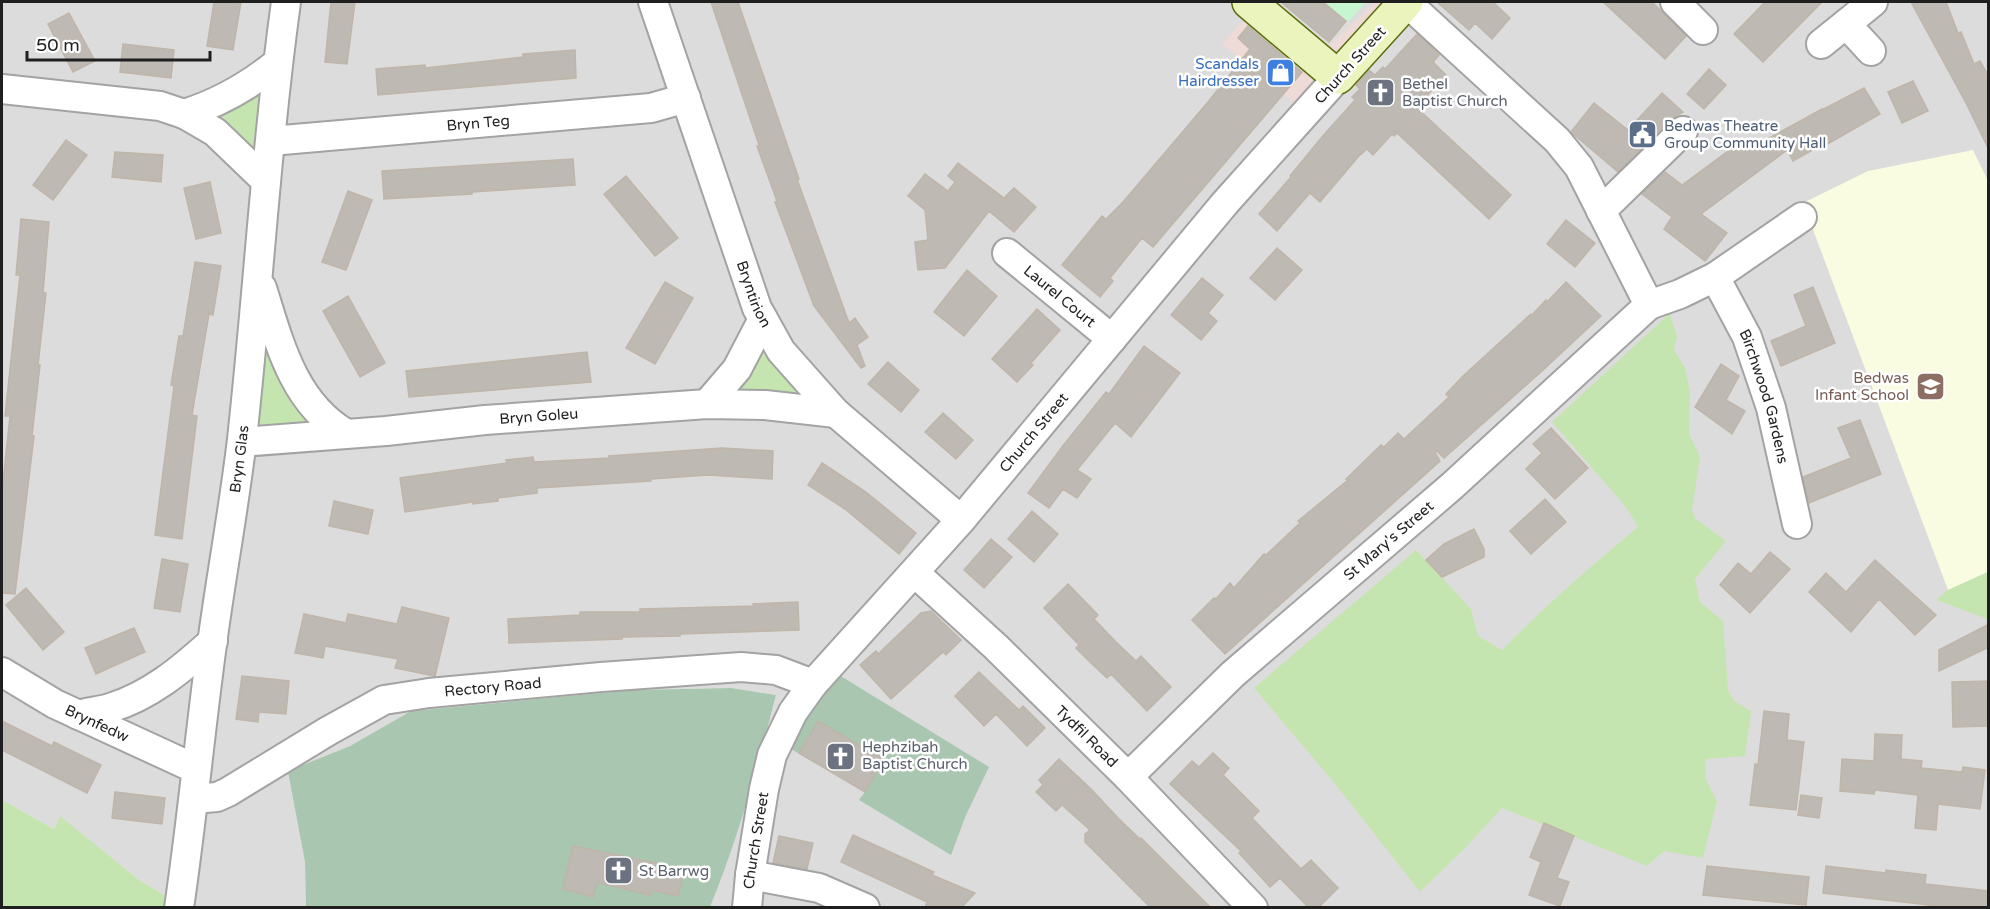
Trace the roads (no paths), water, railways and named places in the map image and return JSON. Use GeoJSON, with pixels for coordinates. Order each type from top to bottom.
{"type":"FeatureCollection","features":[{"type":"Feature","properties":{"kind":"street","name":"Bryn Glas"},"geometry":{"type":"LineString","coordinates":[[179,908],[213,641],[242,442],[277,63],[286,2]]}},
{"type":"Feature","properties":{"kind":"street","name":"Bryntirion"},"geometry":{"type":"LineString","coordinates":[[653,2],[757,308],[781,351],[836,413],[961,520]]}},
{"type":"Feature","properties":{"kind":"street"},"geometry":{"type":"LineString","coordinates":[[1249,2],[1338,77]]}},
{"type":"Feature","properties":{"kind":"street"},"geometry":{"type":"LineString","coordinates":[[1406,2],[1557,140],[1578,167],[1649,304]]}},
{"type":"Feature","properties":{"kind":"street","name":"Church Street"},"geometry":{"type":"LineString","coordinates":[[747,908],[764,789],[772,755],[793,712],[813,684],[961,520],[1225,203],[1406,2]]}},
{"type":"Feature","properties":{"kind":"street"},"geometry":{"type":"LineString","coordinates":[[1675,2],[1703,30]]}},
{"type":"Feature","properties":{"kind":"street"},"geometry":{"type":"LineString","coordinates":[[1821,44],[1873,2]]}},
{"type":"Feature","properties":{"kind":"street"},"geometry":{"type":"LineString","coordinates":[[1846,24],[1871,51]]}},
{"type":"Feature","properties":{"kind":"street"},"geometry":{"type":"LineString","coordinates":[[184,114],[204,108],[247,86],[277,63]]}},
{"type":"Feature","properties":{"kind":"street"},"geometry":{"type":"LineString","coordinates":[[2,88],[160,106],[184,114],[215,132],[266,181]]}},
{"type":"Feature","properties":{"kind":"street","name":"Bryn Teg"},"geometry":{"type":"LineString","coordinates":[[271,141],[651,108],[686,98]]}},
{"type":"Feature","properties":{"kind":"street"},"geometry":{"type":"LineString","coordinates":[[1601,211],[1683,131]]}},
{"type":"Feature","properties":{"kind":"street","name":"St Mary's Street"},"geometry":{"type":"LineString","coordinates":[[1128,777],[1233,674],[1452,486],[1649,304],[1680,294],[1715,277],[1802,217]]}},
{"type":"Feature","properties":{"kind":"street","name":"Laurel Court"},"geometry":{"type":"LineString","coordinates":[[1007,253],[1112,339]]}},
{"type":"Feature","properties":{"kind":"street","name":"Bryn Glas"},"geometry":{"type":"LineString","coordinates":[[259,275],[278,338],[300,388],[318,412],[334,427],[345,433]]}},
{"type":"Feature","properties":{"kind":"street","name":"Birchwood Gardens"},"geometry":{"type":"LineString","coordinates":[[1715,277],[1747,337],[1771,408],[1797,524]]}},
{"type":"Feature","properties":{"kind":"street"},"geometry":{"type":"LineString","coordinates":[[706,404],[737,369],[763,319]]}},
{"type":"Feature","properties":{"kind":"street","name":"Bryn Goleu"},"geometry":{"type":"LineString","coordinates":[[242,442],[497,419],[706,404],[765,405],[836,413]]}},
{"type":"Feature","properties":{"kind":"street","name":"Tydfil Road"},"geometry":{"type":"LineString","coordinates":[[915,573],[996,647],[1128,777],[1253,908]]}},
{"type":"Feature","properties":{"kind":"street"},"geometry":{"type":"LineString","coordinates":[[78,715],[111,708],[149,691],[180,671],[213,641]]}},
{"type":"Feature","properties":{"kind":"street","name":"Rectory Road"},"geometry":{"type":"LineString","coordinates":[[194,799],[217,797],[228,792],[384,700],[429,693],[601,676],[741,667],[776,670],[813,684]]}},
{"type":"Feature","properties":{"kind":"street","name":"Brynfedw"},"geometry":{"type":"LineString","coordinates":[[2,672],[55,704],[196,769]]}},
{"type":"Feature","properties":{"kind":"street"},"geometry":{"type":"LineString","coordinates":[[750,875],[819,888],[865,908]]}},
{"type":"Feature","properties":{"kind":"place","name":"Scandals Hairdresser"},"geometry":{"type":"Point","coordinates":[1280,73]}},
{"type":"Feature","properties":{"kind":"place","name":"Bethel Baptist Church"},"geometry":{"type":"Point","coordinates":[1381,93]}},
{"type":"Feature","properties":{"kind":"place","name":"Bedwas Theatre Group Community Hall"},"geometry":{"type":"Point","coordinates":[1643,135]}},
{"type":"Feature","properties":{"kind":"place","name":"Bedwas Infant School"},"geometry":{"type":"Point","coordinates":[1930,387]}},
{"type":"Feature","properties":{"kind":"place","name":"Hephzibah Baptist Church"},"geometry":{"type":"Point","coordinates":[841,756]}},
{"type":"Feature","properties":{"kind":"place","name":"St Barrwg"},"geometry":{"type":"Point","coordinates":[618,871]}}]}
